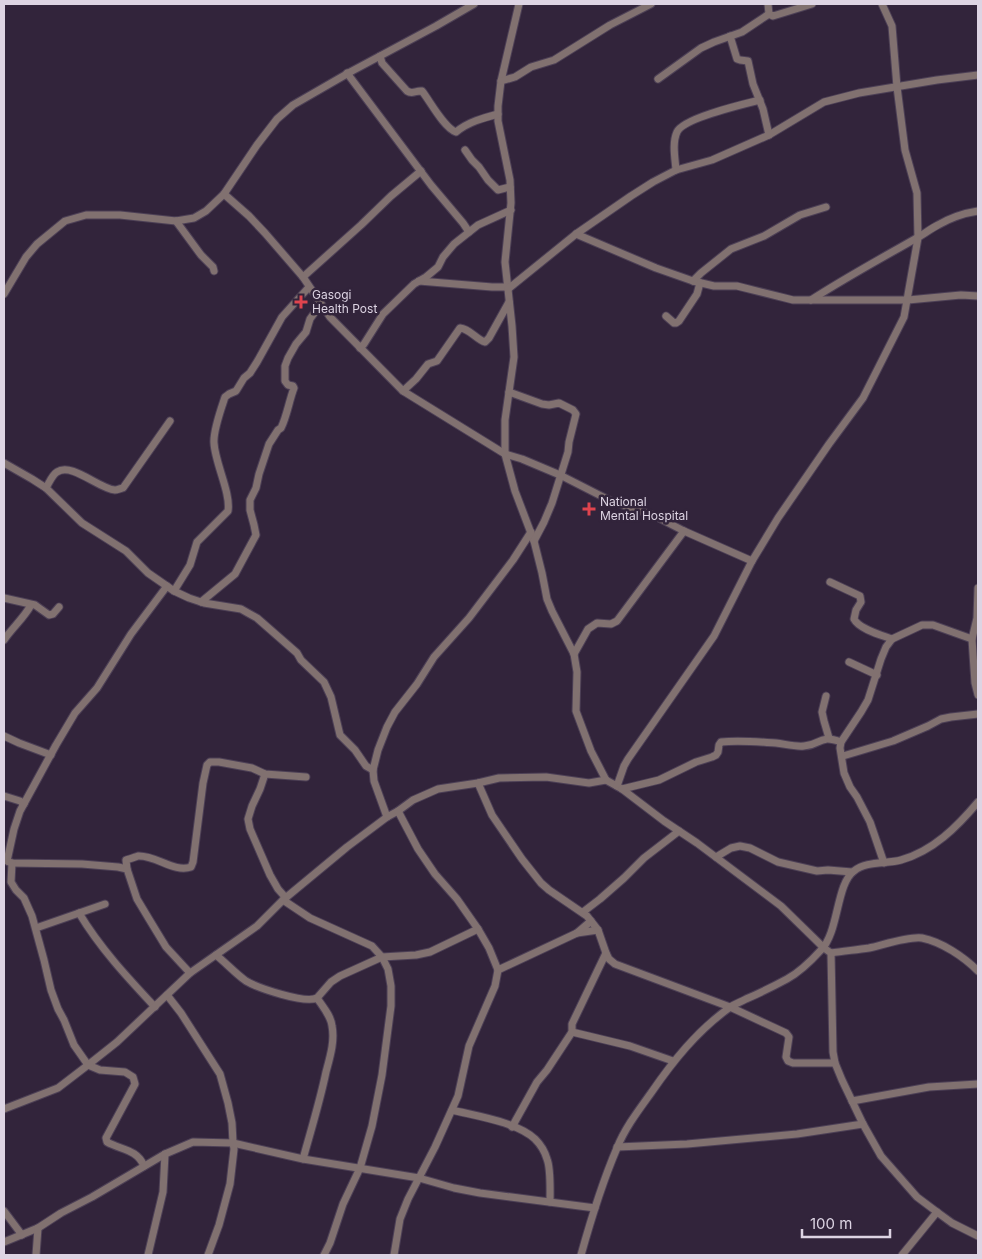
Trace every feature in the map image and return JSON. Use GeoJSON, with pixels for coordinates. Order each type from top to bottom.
{"type":"FeatureCollection","features":[{"type":"Feature","properties":{"kind":"street"},"geometry":{"type":"LineString","coordinates":[[4,294],[26,257],[37,244],[65,221],[86,215],[120,215],[176,221],[194,218],[206,211],[224,194],[277,120],[293,105],[347,73],[474,4]]}},
{"type":"Feature","properties":{"kind":"street"},"geometry":{"type":"LineString","coordinates":[[519,4],[501,82],[498,114],[501,139],[510,180],[511,210],[505,262],[514,357],[505,420],[505,454],[515,491],[534,541],[547,599],[574,654],[577,672],[576,711],[591,751],[606,780],[620,787],[781,906],[831,953],[868,948],[910,938],[921,938],[950,950],[971,963],[978,971]]}},
{"type":"Feature","properties":{"kind":"street"},"geometry":{"type":"LineString","coordinates":[[501,82],[515,77],[531,67],[554,60],[651,4]]}},
{"type":"Feature","properties":{"kind":"street"},"geometry":{"type":"LineString","coordinates":[[768,4],[770,14]]}},
{"type":"Feature","properties":{"kind":"street"},"geometry":{"type":"LineString","coordinates":[[658,78],[701,48],[742,32],[770,14],[773,16],[812,4]]}},
{"type":"Feature","properties":{"kind":"street"},"geometry":{"type":"LineString","coordinates":[[620,787],[624,766],[628,759],[714,636],[752,561],[778,518],[829,444],[864,398],[904,318],[918,238],[917,193],[905,150],[892,26],[882,4]]}},
{"type":"Feature","properties":{"kind":"street"},"geometry":{"type":"LineString","coordinates":[[730,36],[737,59],[748,61],[769,135]]}},
{"type":"Feature","properties":{"kind":"street"},"geometry":{"type":"LineString","coordinates":[[380,56],[382,63],[410,93],[422,91],[452,131],[456,132],[482,118],[498,114]]}},
{"type":"Feature","properties":{"kind":"street"},"geometry":{"type":"LineString","coordinates":[[347,73],[469,232]]}},
{"type":"Feature","properties":{"kind":"street"},"geometry":{"type":"LineString","coordinates":[[419,281],[508,288],[576,234],[653,182],[676,170],[712,160],[769,135],[824,102],[858,93],[937,80],[978,76]]}},
{"type":"Feature","properties":{"kind":"street"},"geometry":{"type":"LineString","coordinates":[[676,170],[675,142],[680,127],[726,108],[760,100]]}},
{"type":"Feature","properties":{"kind":"street"},"geometry":{"type":"LineString","coordinates":[[465,150],[498,190],[510,187]]}},
{"type":"Feature","properties":{"kind":"street"},"geometry":{"type":"LineString","coordinates":[[303,277],[421,171]]}},
{"type":"Feature","properties":{"kind":"street"},"geometry":{"type":"LineString","coordinates":[[224,194],[250,216],[303,277],[330,317],[403,391],[505,454],[560,475],[612,501],[655,516],[752,561]]}},
{"type":"Feature","properties":{"kind":"street"},"geometry":{"type":"LineString","coordinates":[[666,316],[674,323],[679,321],[697,294],[696,282],[701,272],[731,250],[764,236],[800,215],[826,207]]}},
{"type":"Feature","properties":{"kind":"street"},"geometry":{"type":"LineString","coordinates":[[360,348],[382,314],[414,284],[438,267],[448,250],[478,225],[511,210]]}},
{"type":"Feature","properties":{"kind":"street"},"geometry":{"type":"LineString","coordinates":[[811,300],[918,238],[938,224],[978,210]]}},
{"type":"Feature","properties":{"kind":"street"},"geometry":{"type":"LineString","coordinates":[[176,221],[201,255],[213,267],[214,271]]}},
{"type":"Feature","properties":{"kind":"street"},"geometry":{"type":"LineString","coordinates":[[576,234],[648,265],[696,282],[714,286],[737,286],[793,300],[908,300],[961,295],[978,296]]}},
{"type":"Feature","properties":{"kind":"street"},"geometry":{"type":"LineString","coordinates":[[174,591],[190,565],[197,542],[228,511],[228,501],[213,440],[225,398],[236,391],[244,378],[250,373],[282,317],[309,287]]}},
{"type":"Feature","properties":{"kind":"street"},"geometry":{"type":"LineString","coordinates":[[403,391],[428,364],[437,361],[460,328],[463,328],[480,341],[485,342],[490,338],[509,302]]}},
{"type":"Feature","properties":{"kind":"street"},"geometry":{"type":"LineString","coordinates":[[201,602],[235,574],[256,535],[250,510],[250,500],[256,488],[269,444],[284,422],[294,388],[285,381],[285,366],[296,344],[306,332],[310,319],[322,306]]}},
{"type":"Feature","properties":{"kind":"street"},"geometry":{"type":"LineString","coordinates":[[508,392],[542,404],[559,403],[573,410],[576,414],[568,452],[552,503],[534,541]]}},
{"type":"Feature","properties":{"kind":"street"},"geometry":{"type":"LineString","coordinates":[[46,488],[55,473],[62,470],[76,472],[116,490],[123,488],[170,421]]}},
{"type":"Feature","properties":{"kind":"street"},"geometry":{"type":"LineString","coordinates":[[4,463],[46,488],[82,523],[126,551],[148,573],[174,591],[201,602],[241,609],[257,618],[297,653],[301,660],[324,682],[340,735],[355,750],[366,766],[373,770]]}},
{"type":"Feature","properties":{"kind":"street"},"geometry":{"type":"LineString","coordinates":[[574,654],[588,629],[592,626],[597,623],[611,624],[618,621],[684,531]]}},
{"type":"Feature","properties":{"kind":"street"},"geometry":{"type":"LineString","coordinates":[[387,817],[374,781],[373,770],[381,742],[395,712],[417,684],[434,657],[469,618],[513,560],[531,532]]}},
{"type":"Feature","properties":{"kind":"street"},"geometry":{"type":"LineString","coordinates":[[830,582],[860,596],[861,602],[856,610],[854,619],[856,623],[892,639]]}},
{"type":"Feature","properties":{"kind":"street"},"geometry":{"type":"LineString","coordinates":[[144,1166],[142,1160],[137,1156],[112,1145],[107,1142],[106,1138],[135,1084],[133,1076],[125,1072],[100,1070],[88,1065],[74,1046],[51,990],[32,916],[24,898],[11,882],[8,862],[14,829],[24,804],[50,755],[75,713],[97,688],[132,634],[167,586]]}},
{"type":"Feature","properties":{"kind":"street"},"geometry":{"type":"LineString","coordinates":[[978,588],[978,619],[972,639],[975,682],[978,695]]}},
{"type":"Feature","properties":{"kind":"street"},"geometry":{"type":"LineString","coordinates":[[4,598],[35,605],[49,615],[53,614],[59,607]]}},
{"type":"Feature","properties":{"kind":"street"},"geometry":{"type":"LineString","coordinates":[[4,640],[32,605]]}},
{"type":"Feature","properties":{"kind":"street"},"geometry":{"type":"LineString","coordinates":[[884,863],[870,822],[844,773],[843,756],[840,748],[841,742],[868,700],[886,647],[892,639],[922,625],[933,625],[972,639]]}},
{"type":"Feature","properties":{"kind":"street"},"geometry":{"type":"LineString","coordinates":[[849,662],[877,675]]}},
{"type":"Feature","properties":{"kind":"street"},"geometry":{"type":"LineString","coordinates":[[826,696],[822,712],[829,738]]}},
{"type":"Feature","properties":{"kind":"street"},"geometry":{"type":"LineString","coordinates":[[843,756],[893,741],[941,720],[978,714]]}},
{"type":"Feature","properties":{"kind":"street"},"geometry":{"type":"LineString","coordinates":[[4,736],[50,755]]}},
{"type":"Feature","properties":{"kind":"street"},"geometry":{"type":"LineString","coordinates":[[620,787],[659,780],[696,762],[712,757],[716,755],[722,742],[775,743],[802,746],[824,738],[841,742]]}},
{"type":"Feature","properties":{"kind":"street"},"geometry":{"type":"LineString","coordinates":[[190,973],[166,947],[137,899],[126,860],[138,856],[147,857],[175,867],[191,867],[203,783],[207,765],[210,762],[252,768],[265,774],[306,778]]}},
{"type":"Feature","properties":{"kind":"street"},"geometry":{"type":"LineString","coordinates":[[265,774],[248,819],[250,829],[278,889],[285,899],[310,918],[372,946],[382,956],[388,969],[391,986],[391,1006],[372,1126],[360,1168],[324,1255]]}},
{"type":"Feature","properties":{"kind":"street"},"geometry":{"type":"LineString","coordinates":[[4,1109],[58,1088],[117,1042],[190,973],[257,926],[325,864],[387,817],[413,800],[438,789],[499,778],[546,777],[589,783],[606,780]]}},
{"type":"Feature","properties":{"kind":"street"},"geometry":{"type":"LineString","coordinates":[[478,783],[492,816],[541,883],[583,912],[598,930],[608,959],[615,964],[730,1007],[786,1033],[790,1037],[786,1057],[788,1061],[793,1063],[835,1063]]}},
{"type":"Feature","properties":{"kind":"street"},"geometry":{"type":"LineString","coordinates":[[4,796],[24,804]]}},
{"type":"Feature","properties":{"kind":"street"},"geometry":{"type":"LineString","coordinates":[[581,1255],[595,1208],[617,1147],[636,1114],[673,1062],[696,1036],[730,1007],[789,979],[801,971],[824,948],[834,926],[842,892],[852,872],[861,866],[900,860],[931,847],[953,830],[978,802]]}},
{"type":"Feature","properties":{"kind":"street"},"geometry":{"type":"LineString","coordinates":[[394,1255],[400,1219],[458,1096],[469,1046],[495,986],[498,970],[489,948],[478,929],[418,849],[398,811]]}},
{"type":"Feature","properties":{"kind":"street"},"geometry":{"type":"LineString","coordinates":[[583,912],[624,878],[644,858],[679,831]]}},
{"type":"Feature","properties":{"kind":"street"},"geometry":{"type":"LineString","coordinates":[[716,857],[731,848],[740,846],[750,848],[778,862],[817,871],[852,872]]}},
{"type":"Feature","properties":{"kind":"street"},"geometry":{"type":"LineString","coordinates":[[8,862],[82,864],[127,869]]}},
{"type":"Feature","properties":{"kind":"street"},"geometry":{"type":"LineString","coordinates":[[36,928],[105,904]]}},
{"type":"Feature","properties":{"kind":"street"},"geometry":{"type":"LineString","coordinates":[[79,913],[106,953],[155,1007]]}},
{"type":"Feature","properties":{"kind":"street"},"geometry":{"type":"LineString","coordinates":[[498,970],[577,933],[591,921]]}},
{"type":"Feature","properties":{"kind":"street"},"geometry":{"type":"LineString","coordinates":[[216,955],[247,981],[275,993],[314,1000],[331,982],[340,976],[382,956],[416,955],[430,952],[478,929]]}},
{"type":"Feature","properties":{"kind":"street"},"geometry":{"type":"LineString","coordinates":[[577,933],[598,930]]}},
{"type":"Feature","properties":{"kind":"street"},"geometry":{"type":"LineString","coordinates":[[512,1126],[537,1082],[572,1032],[572,1024],[606,953]]}},
{"type":"Feature","properties":{"kind":"street"},"geometry":{"type":"LineString","coordinates":[[831,953],[833,1052],[835,1063],[863,1124],[881,1156],[917,1197],[952,1223],[978,1236]]}},
{"type":"Feature","properties":{"kind":"street"},"geometry":{"type":"LineString","coordinates":[[167,995],[220,1074],[232,1123],[234,1150],[230,1184],[219,1225],[208,1255]]}},
{"type":"Feature","properties":{"kind":"street"},"geometry":{"type":"LineString","coordinates":[[303,1159],[321,1098],[331,1051],[332,1026],[330,1019],[317,998]]}},
{"type":"Feature","properties":{"kind":"street"},"geometry":{"type":"LineString","coordinates":[[572,1032],[630,1046],[673,1062]]}},
{"type":"Feature","properties":{"kind":"street"},"geometry":{"type":"LineString","coordinates":[[852,1101],[929,1087],[978,1084]]}},
{"type":"Feature","properties":{"kind":"street"},"geometry":{"type":"LineString","coordinates":[[452,1110],[501,1122],[525,1132],[535,1139],[541,1146],[548,1161],[550,1202]]}},
{"type":"Feature","properties":{"kind":"street"},"geometry":{"type":"LineString","coordinates":[[617,1147],[687,1144],[798,1134],[863,1124]]}},
{"type":"Feature","properties":{"kind":"street"},"geometry":{"type":"LineString","coordinates":[[4,1242],[38,1228],[144,1166],[179,1147],[193,1142],[233,1143],[303,1159],[419,1178],[462,1189],[595,1208]]}},
{"type":"Feature","properties":{"kind":"street"},"geometry":{"type":"LineString","coordinates":[[148,1255],[163,1192],[166,1154]]}},
{"type":"Feature","properties":{"kind":"street"},"geometry":{"type":"LineString","coordinates":[[4,1211],[22,1236]]}},
{"type":"Feature","properties":{"kind":"street"},"geometry":{"type":"LineString","coordinates":[[902,1255],[936,1212]]}},
{"type":"Feature","properties":{"kind":"street"},"geometry":{"type":"LineString","coordinates":[[36,1255],[38,1228]]}},
{"type":"Feature","properties":{"kind":"place","name":"Gasogi Health Post"},"geometry":{"type":"Point","coordinates":[301,302]}},
{"type":"Feature","properties":{"kind":"place","name":"National Mental Hospital"},"geometry":{"type":"Point","coordinates":[589,509]}}]}
